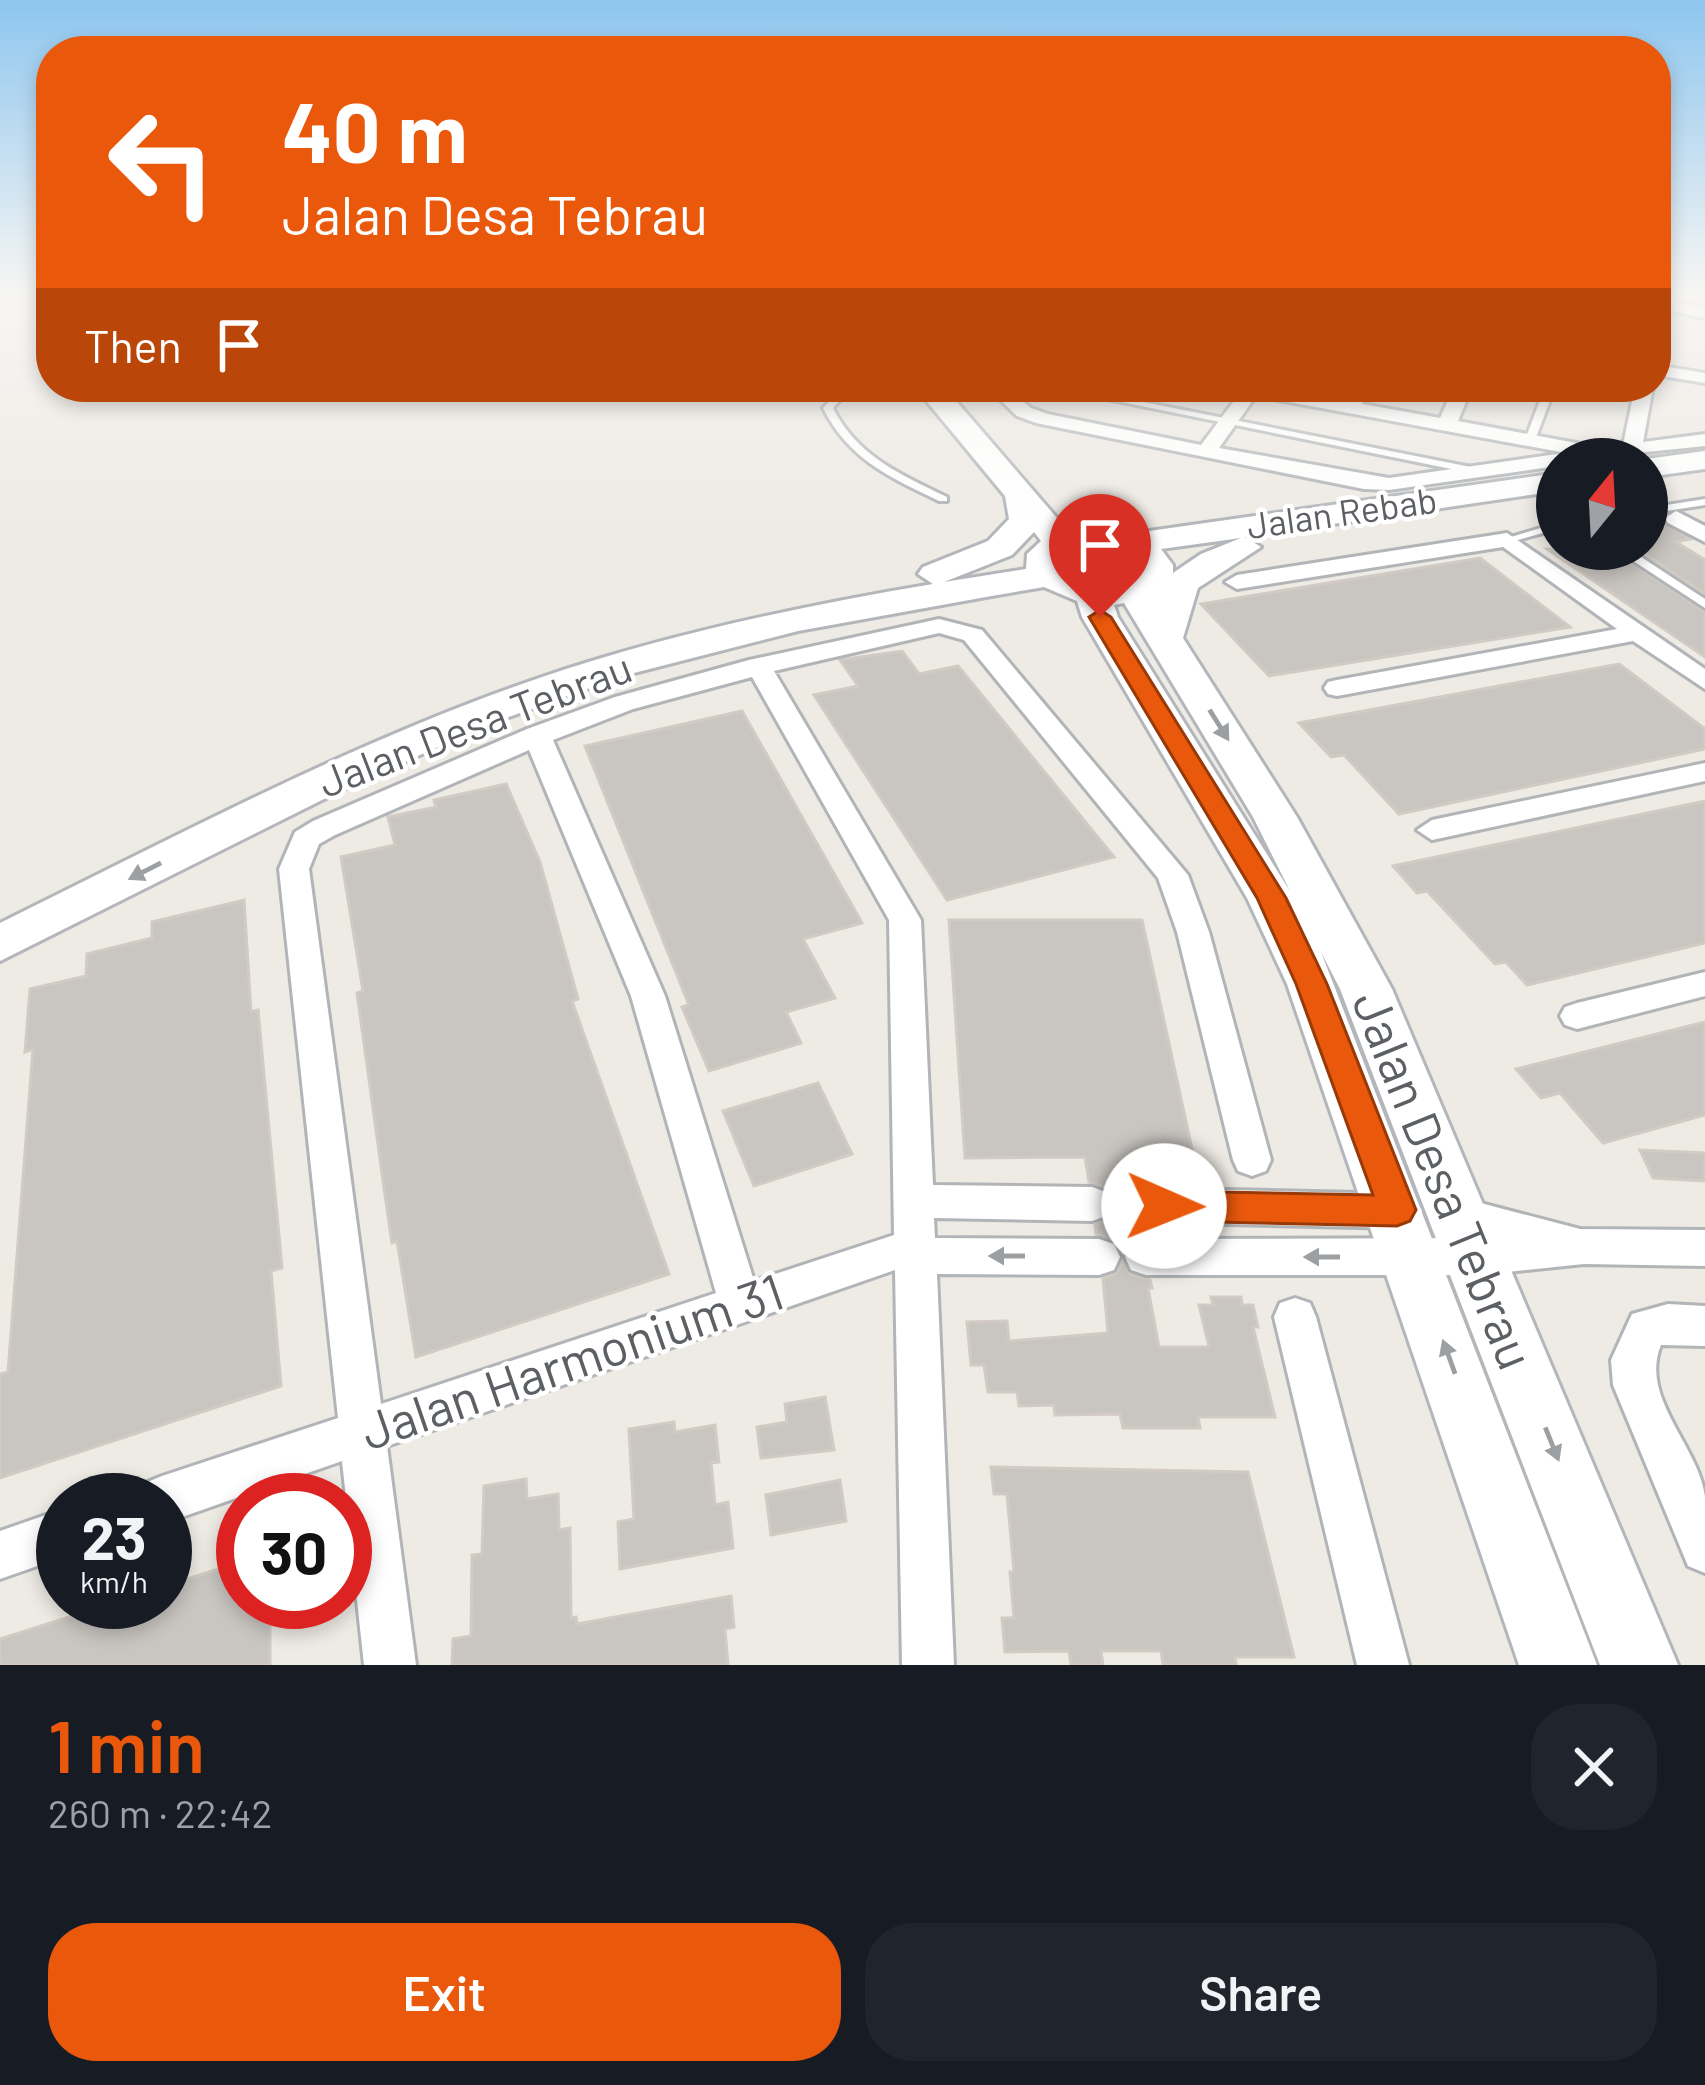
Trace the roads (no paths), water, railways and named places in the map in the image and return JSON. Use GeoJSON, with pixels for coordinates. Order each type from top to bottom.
{"type":"FeatureCollection","features":[{"type":"Feature","properties":{"kind":"main road","name":"Jalan Desa Tebrau"},"geometry":{"type":"LineString","coordinates":[[941,402],[1019,499],[1169,645],[1314,885],[1366,989],[1558,1665]]}},
{"type":"Feature","properties":{"kind":"main road","name":"Jalan Desa Tebrau"},"geometry":{"type":"LineString","coordinates":[[971,402],[1065,506],[1271,898],[1437,1234],[1639,1665]]}},
{"type":"Feature","properties":{"kind":"main road"},"geometry":{"type":"LineString","coordinates":[[1668,459],[1705,460]]}},
{"type":"Feature","properties":{"kind":"main road"},"geometry":{"type":"LineString","coordinates":[[1668,486],[1705,481]]}},
{"type":"Feature","properties":{"kind":"main road","name":"Jalan Rebab"},"geometry":{"type":"LineString","coordinates":[[1237,553],[1536,487]]}},
{"type":"Feature","properties":{"kind":"main road"},"geometry":{"type":"LineString","coordinates":[[934,584],[1019,533],[1025,518],[1019,499]]}},
{"type":"Feature","properties":{"kind":"main road"},"geometry":{"type":"LineString","coordinates":[[934,584],[1046,591],[1095,568],[1237,553],[1536,505]]}},
{"type":"Feature","properties":{"kind":"main road"},"geometry":{"type":"LineString","coordinates":[[1065,506],[1237,553]]}},
{"type":"Feature","properties":{"kind":"main road"},"geometry":{"type":"LineString","coordinates":[[1169,645],[1172,600],[1184,580],[1237,553]]}},
{"type":"Feature","properties":{"kind":"main road","name":"Jalan Desa Tebrau"},"geometry":{"type":"LineString","coordinates":[[0,910],[188,816],[477,688],[633,639],[934,584],[1095,568]]}},
{"type":"Feature","properties":{"kind":"main road","name":"Jalan Desa Tebrau"},"geometry":{"type":"LineString","coordinates":[[0,944],[331,779],[556,686],[934,584]]}},
{"type":"Feature","properties":{"kind":"street"},"geometry":{"type":"LineString","coordinates":[[1671,372],[1705,378]]}},
{"type":"Feature","properties":{"kind":"street"},"geometry":{"type":"LineString","coordinates":[[1013,402],[1043,419],[1364,483],[1389,484],[1536,463]]}},
{"type":"Feature","properties":{"kind":"street"},"geometry":{"type":"LineString","coordinates":[[1206,452],[1238,402]]}},
{"type":"Feature","properties":{"kind":"street"},"geometry":{"type":"LineString","coordinates":[[1329,402],[1536,441]]}},
{"type":"Feature","properties":{"kind":"street"},"geometry":{"type":"LineString","coordinates":[[1447,425],[1457,402]]}},
{"type":"Feature","properties":{"kind":"street"},"geometry":{"type":"LineString","coordinates":[[1641,438],[1643,402]]}},
{"type":"Feature","properties":{"kind":"street"},"geometry":{"type":"LineString","coordinates":[[1668,451],[1705,440]]}},
{"type":"Feature","properties":{"kind":"street"},"geometry":{"type":"LineString","coordinates":[[1676,518],[1705,535]]}},
{"type":"Feature","properties":{"kind":"street"},"geometry":{"type":"LineString","coordinates":[[1237,553],[1507,540],[1705,681]]}},
{"type":"Feature","properties":{"kind":"street"},"geometry":{"type":"LineString","coordinates":[[390,1665],[294,869],[306,839],[429,778],[625,703],[858,641],[939,626],[958,628],[973,635],[1141,831],[1172,874],[1193,932],[1252,1160]]}},
{"type":"Feature","properties":{"kind":"street"},"geometry":{"type":"LineString","coordinates":[[1337,688],[1638,633]]}},
{"type":"Feature","properties":{"kind":"street"},"geometry":{"type":"LineString","coordinates":[[758,665],[905,920],[928,1665]]}},
{"type":"Feature","properties":{"kind":"street"},"geometry":{"type":"LineString","coordinates":[[537,734],[648,996],[741,1306]]}},
{"type":"Feature","properties":{"kind":"street"},"geometry":{"type":"LineString","coordinates":[[1432,830],[1705,772]]}},
{"type":"Feature","properties":{"kind":"street"},"geometry":{"type":"LineString","coordinates":[[1577,1016],[1705,984]]}},
{"type":"Feature","properties":{"kind":"street"},"geometry":{"type":"LineString","coordinates":[[913,1201],[1092,1204]]}},
{"type":"Feature","properties":{"kind":"street"},"geometry":{"type":"LineString","coordinates":[[1137,1205],[1584,1246],[1705,1248]]}},
{"type":"Feature","properties":{"kind":"street"},"geometry":{"type":"LineString","coordinates":[[1192,1207],[1232,1257]]}},
{"type":"Feature","properties":{"kind":"street"},"geometry":{"type":"LineString","coordinates":[[1146,1257],[1232,1257],[1437,1234]]}},
{"type":"Feature","properties":{"kind":"street","name":"Jalan Harmonium 31"},"geometry":{"type":"LineString","coordinates":[[192,1490],[914,1251],[1099,1257]]}},
{"type":"Feature","properties":{"kind":"street"},"geometry":{"type":"LineString","coordinates":[[1295,1317],[1383,1665]]}},
{"type":"Feature","properties":{"kind":"street"},"geometry":{"type":"LineString","coordinates":[[1705,1326],[1647,1328],[1633,1360],[1635,1385],[1705,1549]]}},
{"type":"Feature","properties":{"kind":"street"},"geometry":{"type":"LineString","coordinates":[[0,1555],[36,1542]]}},
{"type":"Feature","properties":{"kind":"lane"},"geometry":{"type":"LineString","coordinates":[[833,402],[828,408],[840,429],[869,461],[943,499]]}},
{"type":"Feature","properties":{"kind":"lane"},"geometry":{"type":"LineString","coordinates":[[1131,402],[1479,472]]}},
{"type":"Feature","properties":{"kind":"lane"},"geometry":{"type":"LineString","coordinates":[[1355,408],[1359,402]]}},
{"type":"Feature","properties":{"kind":"lane"},"geometry":{"type":"LineString","coordinates":[[1531,440],[1545,402]]}},
{"type":"Feature","properties":{"kind":"lane"},"geometry":{"type":"LineString","coordinates":[[1668,508],[1705,502]]}},
{"type":"Feature","properties":{"kind":"lane"},"geometry":{"type":"LineString","coordinates":[[1507,540],[1536,532]]}},
{"type":"Feature","properties":{"kind":"lane"},"geometry":{"type":"LineString","coordinates":[[1653,570],[1705,604]]}}]}
